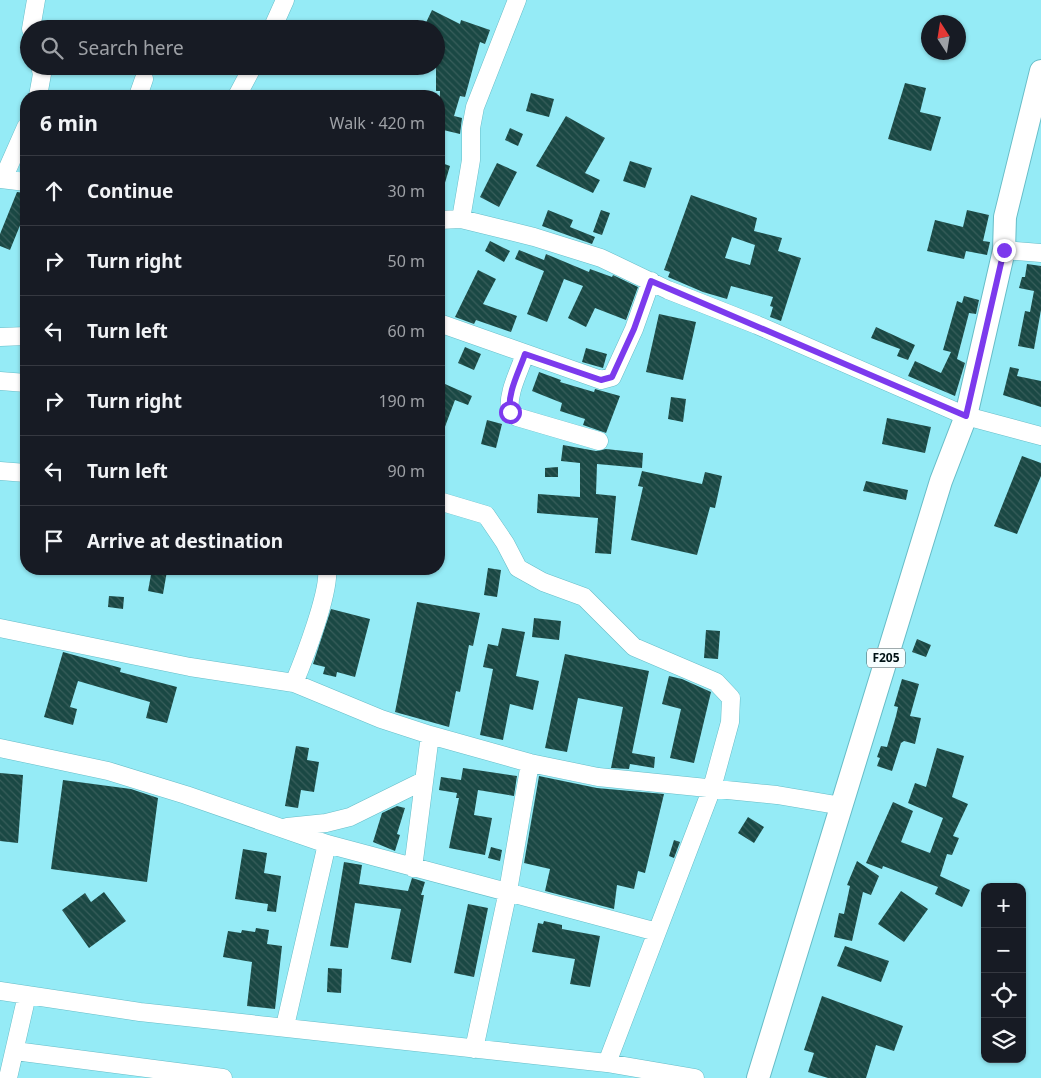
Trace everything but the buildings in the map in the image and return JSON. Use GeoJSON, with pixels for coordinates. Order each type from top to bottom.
{"type":"FeatureCollection","features":[{"type":"Feature","properties":{"kind":"main road","name":"F205"},"geometry":{"type":"LineString","coordinates":[[1005,243],[1005,217],[1041,71]]}},
{"type":"Feature","properties":{"kind":"main road","name":"F205"},"geometry":{"type":"LineString","coordinates":[[758,1078],[938,490],[966,416],[1005,243],[1014,220],[1041,108]]}},
{"type":"Feature","properties":{"kind":"street"},"geometry":{"type":"LineString","coordinates":[[33,20],[36,0]]}},
{"type":"Feature","properties":{"kind":"street"},"geometry":{"type":"LineString","coordinates":[[276,20],[284,0]]}},
{"type":"Feature","properties":{"kind":"street"},"geometry":{"type":"LineString","coordinates":[[461,219],[471,160],[471,128],[475,107],[518,0]]}},
{"type":"Feature","properties":{"kind":"street"},"geometry":{"type":"LineString","coordinates":[[39,90],[42,75]]}},
{"type":"Feature","properties":{"kind":"street"},"geometry":{"type":"LineString","coordinates":[[240,90],[248,75]]}},
{"type":"Feature","properties":{"kind":"street"},"geometry":{"type":"LineString","coordinates":[[140,90],[144,79]]}},
{"type":"Feature","properties":{"kind":"street"},"geometry":{"type":"LineString","coordinates":[[20,140],[1,179],[20,181]]}},
{"type":"Feature","properties":{"kind":"street"},"geometry":{"type":"LineString","coordinates":[[445,220],[461,219],[534,237],[601,258],[966,416],[1041,436]]}},
{"type":"Feature","properties":{"kind":"street"},"geometry":{"type":"LineString","coordinates":[[1005,243],[1041,253]]}},
{"type":"Feature","properties":{"kind":"street"},"geometry":{"type":"LineString","coordinates":[[445,325],[601,380],[612,377],[634,329],[651,281]]}},
{"type":"Feature","properties":{"kind":"street"},"geometry":{"type":"LineString","coordinates":[[0,337],[20,336]]}},
{"type":"Feature","properties":{"kind":"street"},"geometry":{"type":"LineString","coordinates":[[525,354],[514,385],[509,405],[510,412],[516,417],[599,441]]}},
{"type":"Feature","properties":{"kind":"street"},"geometry":{"type":"LineString","coordinates":[[0,381],[20,383]]}},
{"type":"Feature","properties":{"kind":"street"},"geometry":{"type":"LineString","coordinates":[[0,471],[20,473]]}},
{"type":"Feature","properties":{"kind":"street"},"geometry":{"type":"LineString","coordinates":[[445,503],[486,515],[505,542],[518,568],[543,582],[584,598],[634,647],[716,682],[731,698],[730,722],[712,788],[606,1063]]}},
{"type":"Feature","properties":{"kind":"street"},"geometry":{"type":"LineString","coordinates":[[294,683],[317,615],[328,575]]}},
{"type":"Feature","properties":{"kind":"street"},"geometry":{"type":"LineString","coordinates":[[0,628],[190,667],[294,683],[380,719],[530,763],[598,777],[777,795],[842,806]]}},
{"type":"Feature","properties":{"kind":"street"},"geometry":{"type":"LineString","coordinates":[[413,868],[422,782],[430,735]]}},
{"type":"Feature","properties":{"kind":"street"},"geometry":{"type":"LineString","coordinates":[[0,748],[108,771],[186,795],[327,844],[657,932]]}},
{"type":"Feature","properties":{"kind":"street"},"geometry":{"type":"LineString","coordinates":[[474,1049],[508,891],[530,763]]}},
{"type":"Feature","properties":{"kind":"street"},"geometry":{"type":"LineString","coordinates":[[278,828],[326,823],[344,819],[422,782]]}},
{"type":"Feature","properties":{"kind":"street"},"geometry":{"type":"LineString","coordinates":[[286,1026],[327,844]]}},
{"type":"Feature","properties":{"kind":"street"},"geometry":{"type":"LineString","coordinates":[[0,991],[140,1012],[286,1026],[606,1063],[695,1078]]}},
{"type":"Feature","properties":{"kind":"street"},"geometry":{"type":"LineString","coordinates":[[8,1078],[27,995]]}},
{"type":"Feature","properties":{"kind":"street"},"geometry":{"type":"LineString","coordinates":[[15,1051],[223,1078]]}},
{"type":"Feature","properties":{"kind":"route"},"geometry":{"type":"LineString","coordinates":[[510,412],[509,405],[514,385],[525,354],[584,376],[601,380],[612,377],[634,329],[651,281],[668,290],[757,325],[966,416],[1004,250]]}}]}
